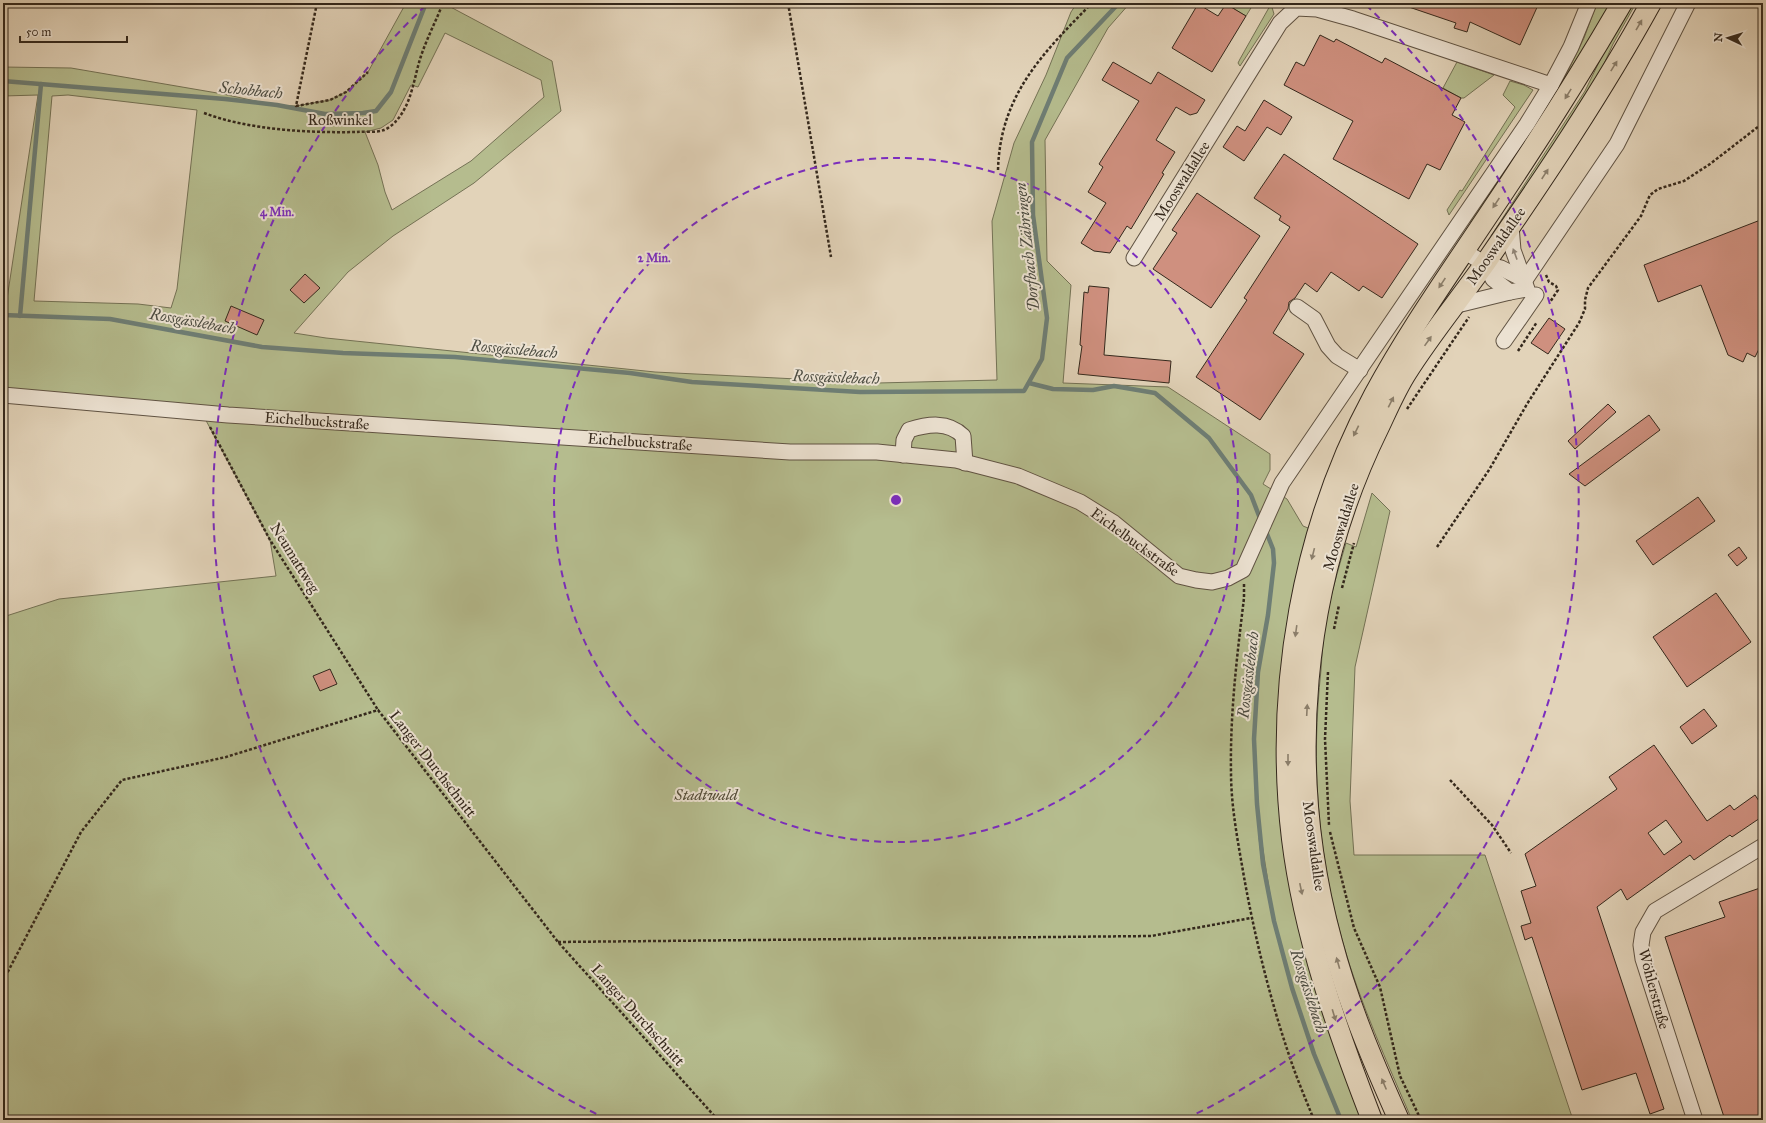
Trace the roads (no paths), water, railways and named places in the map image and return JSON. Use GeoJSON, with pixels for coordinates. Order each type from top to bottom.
{"type":"FeatureCollection","features":[{"type":"Feature","properties":{"kind":"main road","name":"Mooswaldallee"},"geometry":{"type":"LineString","coordinates":[[1372,1120],[1349,1059],[1326,990],[1299,881],[1292,838],[1288,778],[1288,712],[1293,658],[1303,592],[1328,499],[1349,445],[1373,396],[1404,343],[1547,127],[1622,3]]}},
{"type":"Feature","properties":{"kind":"main road","name":"Mooswaldallee"},"geometry":{"type":"LineString","coordinates":[[1399,1120],[1345,986],[1331,939],[1316,868],[1308,809],[1306,772],[1306,708],[1310,665],[1319,605],[1333,547],[1352,487],[1367,449],[1406,374],[1511,226],[1587,110],[1651,3]]}},
{"type":"Feature","properties":{"kind":"street"},"geometry":{"type":"LineString","coordinates":[[1297,307],[1314,319],[1328,346],[1338,356],[1360,370],[1528,124],[1571,47],[1589,3]]}},
{"type":"Feature","properties":{"kind":"street"},"geometry":{"type":"LineString","coordinates":[[1525,280],[1617,144],[1688,3]]}},
{"type":"Feature","properties":{"kind":"street","name":"Mooswaldallee"},"geometry":{"type":"LineString","coordinates":[[1134,258],[1280,23],[1296,8],[1317,9],[1353,19],[1551,85]]}},
{"type":"Feature","properties":{"kind":"street"},"geometry":{"type":"LineString","coordinates":[[1453,306],[1527,289],[1513,250],[1511,226]]}},
{"type":"Feature","properties":{"kind":"street"},"geometry":{"type":"LineString","coordinates":[[1464,251],[1485,264],[1501,268],[1525,280]]}},
{"type":"Feature","properties":{"kind":"street"},"geometry":{"type":"LineString","coordinates":[[1485,264],[1493,279],[1510,292]]}},
{"type":"Feature","properties":{"kind":"street"},"geometry":{"type":"LineString","coordinates":[[1504,341],[1536,295]]}},
{"type":"Feature","properties":{"kind":"street","name":"Eichelbuckstraße"},"geometry":{"type":"LineString","coordinates":[[3,395],[202,413],[790,452],[877,452],[965,463],[1018,476],[1080,502],[1114,523],[1179,576],[1212,582],[1228,578],[1243,570],[1282,483],[1360,370]]}},
{"type":"Feature","properties":{"kind":"street"},"geometry":{"type":"LineString","coordinates":[[903,455],[904,440],[909,430],[920,426],[943,425],[955,428],[963,436],[965,463]]}},
{"type":"Feature","properties":{"kind":"street","name":"Wöhlerstraße"},"geometry":{"type":"LineString","coordinates":[[1695,1120],[1653,995],[1643,959],[1641,945],[1643,932],[1655,911],[1763,846]]}},
{"type":"Feature","properties":{"kind":"waterway","name":"Schobbach"},"geometry":{"type":"LineString","coordinates":[[3,81],[225,99],[277,105],[325,114],[363,113],[376,111],[391,92],[426,3]]}},
{"type":"Feature","properties":{"kind":"waterway","name":"Rossgässlebach"},"geometry":{"type":"LineString","coordinates":[[3,315],[110,319],[262,347],[343,353],[455,357],[630,373],[692,382],[860,392],[1024,391],[1042,359],[1047,318],[1033,215],[1032,142],[1067,58],[1119,3]]}},
{"type":"Feature","properties":{"kind":"waterway"},"geometry":{"type":"LineString","coordinates":[[20,316],[41,84]]}},
{"type":"Feature","properties":{"kind":"waterway","name":"Rossgässlebach"},"geometry":{"type":"LineString","coordinates":[[1029,383],[1053,389],[1093,390],[1114,386],[1155,393],[1209,438],[1251,495],[1261,521]]}},
{"type":"Feature","properties":{"kind":"waterway","name":"Rossgässlebach"},"geometry":{"type":"LineString","coordinates":[[1265,529],[1273,549],[1274,563],[1268,615],[1258,672],[1254,739],[1257,804],[1263,864],[1274,921],[1292,988],[1314,1054],[1341,1120]]}},
{"type":"Feature","properties":{"kind":"water label","name":"Dorfbach Zähringen"},"geometry":{"type":"Point","coordinates":[1027,247]}},
{"type":"Feature","properties":{"kind":"park label","name":"Stadtwald"},"geometry":{"type":"Point","coordinates":[706,795]}}]}
